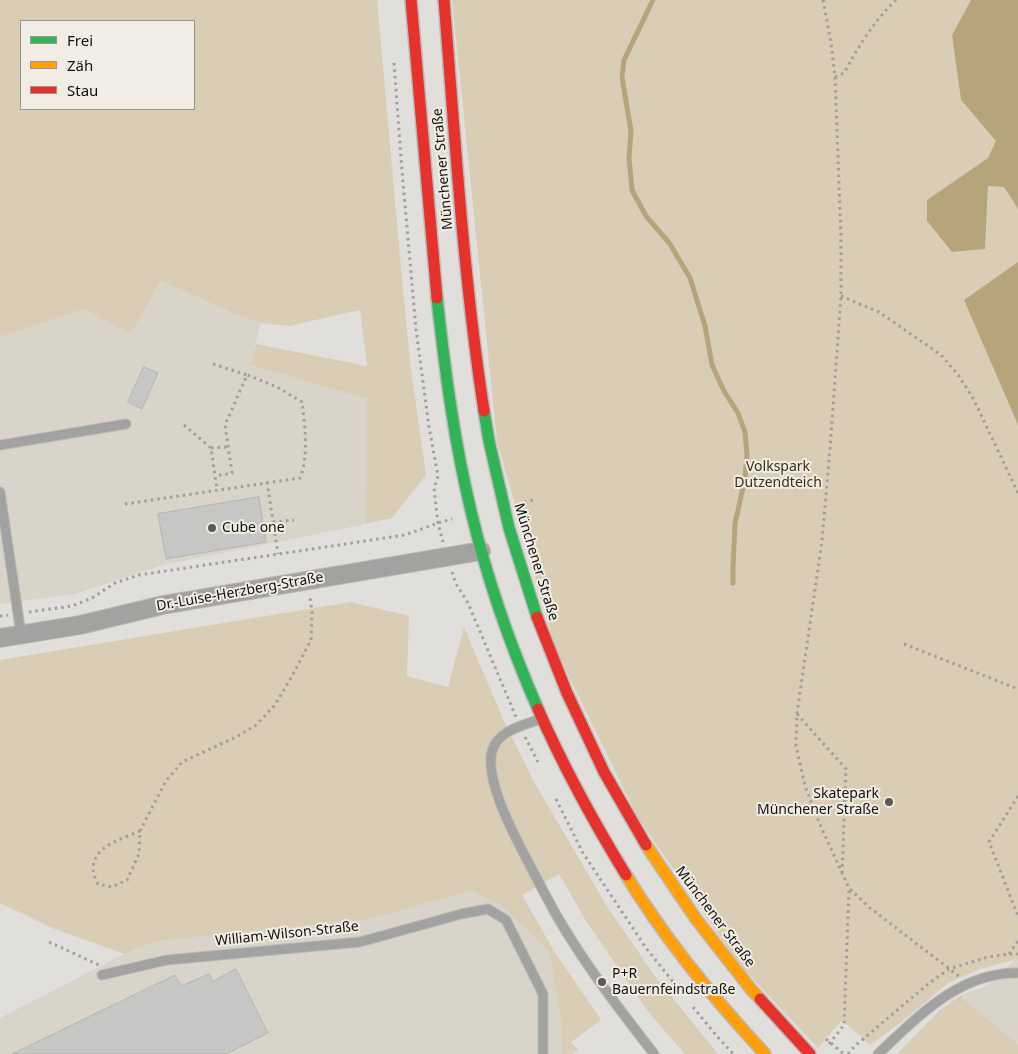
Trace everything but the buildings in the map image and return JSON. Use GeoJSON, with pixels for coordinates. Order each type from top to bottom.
{"type":"FeatureCollection","features":[{"type":"Feature","properties":{"kind":"main road","name":"Münchener Straße"},"geometry":{"type":"LineString","coordinates":[[412,0],[436,295],[451,412],[471,514],[485,550],[497,604],[510,643],[541,719],[582,801],[617,859],[650,911],[708,990],[764,1054]]}},
{"type":"Feature","properties":{"kind":"main road","name":"Münchener Straße"},"geometry":{"type":"LineString","coordinates":[[444,0],[471,309],[492,456],[504,506],[510,548],[552,657],[590,745],[642,840],[669,882],[741,982],[810,1054]]}},
{"type":"Feature","properties":{"kind":"main road"},"geometry":{"type":"LineString","coordinates":[[708,990],[727,991]]}},
{"type":"Feature","properties":{"kind":"street","name":"Dr.-Luise-Herzberg-Straße"},"geometry":{"type":"LineString","coordinates":[[0,638],[80,625],[163,605],[485,550]]}},
{"type":"Feature","properties":{"kind":"lane"},"geometry":{"type":"LineString","coordinates":[[0,445],[126,424]]}},
{"type":"Feature","properties":{"kind":"lane"},"geometry":{"type":"LineString","coordinates":[[0,492],[21,634]]}},
{"type":"Feature","properties":{"kind":"lane"},"geometry":{"type":"LineString","coordinates":[[541,719],[520,726],[501,736],[492,750],[491,768],[499,801],[558,918],[590,968],[654,1054]]}},
{"type":"Feature","properties":{"kind":"lane","name":"William-Wilson-Straße"},"geometry":{"type":"LineString","coordinates":[[102,975],[167,960],[360,942],[461,914],[488,909],[506,920],[544,994],[544,1054]]}},
{"type":"Feature","properties":{"kind":"lane"},"geometry":{"type":"LineString","coordinates":[[878,1054],[930,1007],[948,994],[968,983],[1000,974],[1018,973]]}},
{"type":"Feature","properties":{"kind":"path"},"geometry":{"type":"LineString","coordinates":[[823,0],[831,43],[834,77],[841,237],[841,296],[822,541],[797,713],[796,746],[805,786],[848,888],[870,908],[968,983]]}},
{"type":"Feature","properties":{"kind":"path"},"geometry":{"type":"LineString","coordinates":[[834,77],[844,73],[862,41],[896,0]]}},
{"type":"Feature","properties":{"kind":"path"},"geometry":{"type":"LineString","coordinates":[[841,296],[879,312],[942,356],[959,376],[974,400],[1018,493]]}},
{"type":"Feature","properties":{"kind":"path"},"geometry":{"type":"LineString","coordinates":[[125,504],[300,478],[304,466],[305,428],[302,402],[277,387],[213,364]]}},
{"type":"Feature","properties":{"kind":"path"},"geometry":{"type":"LineString","coordinates":[[215,476],[232,473],[225,425],[247,375]]}},
{"type":"Feature","properties":{"kind":"path"},"geometry":{"type":"LineString","coordinates":[[184,425],[211,448],[216,490]]}},
{"type":"Feature","properties":{"kind":"path"},"geometry":{"type":"LineString","coordinates":[[211,448],[228,446]]}},
{"type":"Feature","properties":{"kind":"path"},"geometry":{"type":"LineString","coordinates":[[267,482],[278,554]]}},
{"type":"Feature","properties":{"kind":"path"},"geometry":{"type":"LineString","coordinates":[[434,488],[438,523],[456,584]]}},
{"type":"Feature","properties":{"kind":"path"},"geometry":{"type":"LineString","coordinates":[[522,493],[525,502],[533,500]]}},
{"type":"Feature","properties":{"kind":"path"},"geometry":{"type":"LineString","coordinates":[[273,522],[294,520]]}},
{"type":"Feature","properties":{"kind":"path"},"geometry":{"type":"LineString","coordinates":[[0,616],[72,606],[92,598],[115,583],[139,575],[405,535],[438,523]]}},
{"type":"Feature","properties":{"kind":"path"},"geometry":{"type":"LineString","coordinates":[[140,831],[109,844],[96,856],[92,871],[98,884],[112,887],[127,880],[139,854],[140,831],[166,781],[182,762],[255,726],[274,705],[292,676],[310,640],[312,613]]}},
{"type":"Feature","properties":{"kind":"path"},"geometry":{"type":"LineString","coordinates":[[904,644],[1018,689]]}},
{"type":"Feature","properties":{"kind":"path"},"geometry":{"type":"LineString","coordinates":[[797,713],[846,769],[842,874]]}},
{"type":"Feature","properties":{"kind":"path"},"geometry":{"type":"LineString","coordinates":[[1018,796],[989,842],[1018,916]]}},
{"type":"Feature","properties":{"kind":"path"},"geometry":{"type":"LineString","coordinates":[[830,1043],[844,1025],[848,888]]}},
{"type":"Feature","properties":{"kind":"path"},"geometry":{"type":"LineString","coordinates":[[1010,954],[1018,941]]}},
{"type":"Feature","properties":{"kind":"path"},"geometry":{"type":"LineString","coordinates":[[49,942],[78,955]]}},
{"type":"Feature","properties":{"kind":"path"},"geometry":{"type":"LineString","coordinates":[[824,1036],[844,1054]]}},
{"type":"Feature","properties":{"kind":"shaded area"},"geometry":{"type":"Polygon","coordinates":[[[971,0],[1018,0],[1018,209],[1004,187],[988,186],[985,249],[952,252],[927,221],[927,200],[988,158],[996,141],[961,100],[952,35],[971,0]]]}},
{"type":"Feature","properties":{"kind":"shaded area"},"geometry":{"type":"Polygon","coordinates":[[[1018,262],[1018,425],[964,300],[1018,262]]]}},
{"type":"Feature","properties":{"kind":"shaded area"},"geometry":{"type":"Polygon","coordinates":[[[161,281],[233,313],[261,323],[250,365],[367,399],[366,524],[163,565],[75,594],[0,604],[0,337],[84,309],[131,334],[161,281]]]}},
{"type":"Feature","properties":{"kind":"shaded area"},"geometry":{"type":"Polygon","coordinates":[[[471,891],[501,905],[549,952],[561,1022],[562,1054],[0,1054],[0,1018],[124,954],[158,941],[370,919],[471,891]]]}},
{"type":"Feature","properties":{"kind":"shaded area"},"geometry":{"type":"Polygon","coordinates":[[[1018,959],[1018,1044],[960,996],[987,986],[1018,959]]]}},
{"type":"Feature","properties":{"kind":"green space"},"geometry":{"type":"Polygon","coordinates":[[[0,0],[377,0],[410,362],[426,475],[392,518],[366,524],[367,399],[250,365],[256,344],[367,366],[360,310],[289,326],[261,323],[233,313],[161,281],[131,334],[84,309],[0,337],[0,0]]]}},
{"type":"Feature","properties":{"kind":"green space","name":"Volkspark Dutzendteich"},"geometry":{"type":"Polygon","coordinates":[[[452,0],[971,0],[952,35],[961,100],[996,141],[988,158],[927,200],[927,221],[952,252],[985,249],[988,186],[1004,187],[1018,209],[1018,262],[964,300],[1018,425],[1018,959],[980,969],[948,983],[903,1021],[870,1045],[842,1020],[818,1048],[739,964],[638,818],[556,650],[497,441],[452,0]]]}},
{"type":"Feature","properties":{"kind":"green space"},"geometry":{"type":"Polygon","coordinates":[[[351,602],[409,616],[407,676],[448,687],[464,627],[504,721],[534,782],[608,908],[655,976],[718,1054],[685,1054],[650,1014],[586,921],[559,874],[522,895],[554,951],[601,1020],[571,1042],[578,1050],[572,1054],[562,1054],[561,1022],[549,952],[501,905],[471,891],[370,919],[158,941],[124,954],[55,929],[0,903],[0,660],[351,602]]]}},
{"type":"Feature","properties":{"kind":"green space"},"geometry":{"type":"Polygon","coordinates":[[[960,996],[1018,1044],[1018,1054],[897,1054],[940,1010],[960,996]]]}},
{"type":"Feature","properties":{"kind":"waterway"},"geometry":{"type":"LineString","coordinates":[[653,0],[624,60],[622,77],[631,131],[629,158],[632,190],[646,216],[670,244],[690,278],[705,326],[712,365],[724,391],[738,413],[745,432],[747,455],[745,478],[735,524],[733,583]]}},
{"type":"Feature","properties":{"kind":"traffic: fast"},"geometry":{"type":"LineString","coordinates":[[437,298],[451,405],[471,511],[484,562],[500,611],[538,709]]}},
{"type":"Feature","properties":{"kind":"traffic: fast"},"geometry":{"type":"LineString","coordinates":[[484,411],[509,528],[537,617]]}},
{"type":"Feature","properties":{"kind":"traffic: slow"},"geometry":{"type":"LineString","coordinates":[[646,845],[696,919],[760,999]]}},
{"type":"Feature","properties":{"kind":"traffic: slow"},"geometry":{"type":"LineString","coordinates":[[626,875],[657,922],[691,968],[765,1054]]}},
{"type":"Feature","properties":{"kind":"traffic: jam"},"geometry":{"type":"LineString","coordinates":[[411,0],[437,298]]}},
{"type":"Feature","properties":{"kind":"traffic: jam"},"geometry":{"type":"LineString","coordinates":[[444,0],[470,309],[484,411]]}},
{"type":"Feature","properties":{"kind":"traffic: jam"},"geometry":{"type":"LineString","coordinates":[[537,617],[567,693],[604,772],[646,845]]}},
{"type":"Feature","properties":{"kind":"traffic: jam"},"geometry":{"type":"LineString","coordinates":[[538,709],[579,793],[626,875]]}},
{"type":"Feature","properties":{"kind":"traffic: jam"},"geometry":{"type":"LineString","coordinates":[[760,999],[810,1054]]}},
{"type":"Feature","properties":{"kind":"place","name":"Cube one"},"geometry":{"type":"Point","coordinates":[212,528]}},
{"type":"Feature","properties":{"kind":"place","name":"Skatepark Münchener Straße"},"geometry":{"type":"Point","coordinates":[889,802]}},
{"type":"Feature","properties":{"kind":"place","name":"P+R Bauernfeindstraße"},"geometry":{"type":"Point","coordinates":[602,982]}}]}
